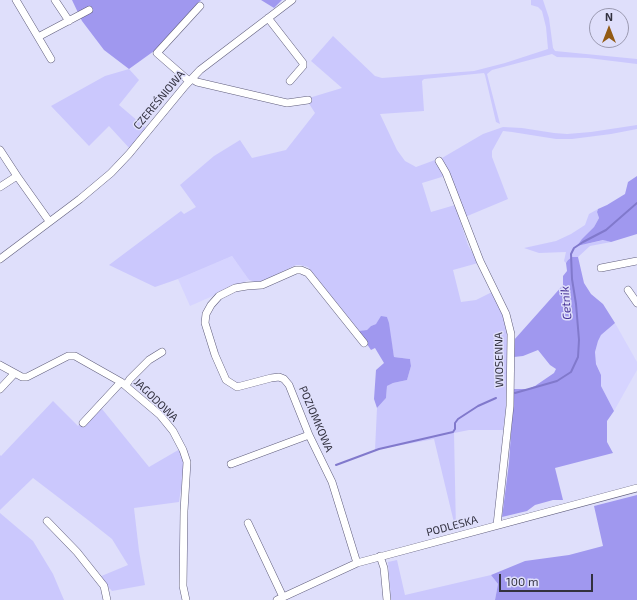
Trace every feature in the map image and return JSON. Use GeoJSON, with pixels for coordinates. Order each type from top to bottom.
{"type":"FeatureCollection","features":[{"type":"Feature","properties":{"kind":"street"},"geometry":{"type":"LineString","coordinates":[[16,0],[51,59]]}},
{"type":"Feature","properties":{"kind":"street"},"geometry":{"type":"LineString","coordinates":[[55,0],[69,21]]}},
{"type":"Feature","properties":{"kind":"street","name":"CZEREŚNIOWA"},"geometry":{"type":"LineString","coordinates":[[0,259],[80,199],[111,173],[129,154],[190,80],[205,66],[292,0]]}},
{"type":"Feature","properties":{"kind":"street"},"geometry":{"type":"LineString","coordinates":[[200,6],[157,53],[190,80],[287,103],[308,100]]}},
{"type":"Feature","properties":{"kind":"street"},"geometry":{"type":"LineString","coordinates":[[38,36],[89,10]]}},
{"type":"Feature","properties":{"kind":"street"},"geometry":{"type":"LineString","coordinates":[[268,18],[303,63],[303,66],[290,81]]}},
{"type":"Feature","properties":{"kind":"street"},"geometry":{"type":"LineString","coordinates":[[0,150],[49,221]]}},
{"type":"Feature","properties":{"kind":"street","name":"WIOSENNA"},"geometry":{"type":"LineString","coordinates":[[439,161],[446,173],[480,261],[506,314],[511,334],[510,406],[497,525]]}},
{"type":"Feature","properties":{"kind":"street"},"geometry":{"type":"LineString","coordinates":[[0,187],[17,176]]}},
{"type":"Feature","properties":{"kind":"street"},"geometry":{"type":"LineString","coordinates":[[601,268],[637,261]]}},
{"type":"Feature","properties":{"kind":"street","name":"POZIOMKOWA"},"geometry":{"type":"LineString","coordinates":[[357,563],[332,482],[309,435],[289,385],[284,379],[279,377],[237,387],[226,380],[215,355],[205,323],[206,314],[211,305],[219,296],[235,288],[262,285],[296,270],[301,270],[308,273],[364,343]]}},
{"type":"Feature","properties":{"kind":"street"},"geometry":{"type":"LineString","coordinates":[[628,290],[636,298]]}},
{"type":"Feature","properties":{"kind":"street"},"geometry":{"type":"LineString","coordinates":[[83,423],[149,360],[162,352]]}},
{"type":"Feature","properties":{"kind":"street","name":"JAGODOWA"},"geometry":{"type":"LineString","coordinates":[[14,374],[27,377],[72,355],[81,358],[124,383],[164,419],[173,431],[186,455],[187,473],[184,511],[183,586],[186,600]]}},
{"type":"Feature","properties":{"kind":"street"},"geometry":{"type":"LineString","coordinates":[[0,365],[14,374],[0,389]]}},
{"type":"Feature","properties":{"kind":"street"},"geometry":{"type":"LineString","coordinates":[[231,464],[309,435]]}},
{"type":"Feature","properties":{"kind":"street","name":"PODLESKA"},"geometry":{"type":"LineString","coordinates":[[280,599],[357,563],[637,488]]}},
{"type":"Feature","properties":{"kind":"street"},"geometry":{"type":"LineString","coordinates":[[47,521],[77,552],[104,586],[107,600]]}},
{"type":"Feature","properties":{"kind":"street"},"geometry":{"type":"LineString","coordinates":[[248,523],[280,599]]}},
{"type":"Feature","properties":{"kind":"street"},"geometry":{"type":"LineString","coordinates":[[380,556],[384,568],[387,600]]}},
{"type":"Feature","properties":{"kind":"shaded area"},"geometry":{"type":"Polygon","coordinates":[[[72,0],[201,0],[154,51],[129,69],[104,50],[82,21],[72,0]]]}},
{"type":"Feature","properties":{"kind":"shaded area"},"geometry":{"type":"Polygon","coordinates":[[[261,0],[282,0],[274,8],[261,0]]]}},
{"type":"Feature","properties":{"kind":"shaded area"},"geometry":{"type":"Polygon","coordinates":[[[531,0],[543,0],[549,18],[553,48],[555,51],[637,59],[637,64],[588,58],[557,57],[552,54],[492,70],[487,74],[500,124],[496,122],[484,73],[424,79],[422,81],[424,111],[380,114],[397,150],[405,161],[416,167],[435,160],[445,176],[422,183],[431,212],[455,205],[468,245],[478,263],[453,270],[461,302],[476,300],[492,292],[502,313],[507,331],[508,391],[503,430],[469,430],[454,433],[456,531],[434,439],[375,450],[377,408],[386,398],[387,386],[407,380],[411,366],[410,359],[394,357],[387,317],[367,330],[358,331],[308,267],[300,265],[296,265],[259,283],[249,280],[232,256],[155,287],[109,265],[181,211],[184,214],[196,207],[180,185],[214,156],[240,140],[252,158],[286,150],[315,113],[308,102],[309,98],[342,88],[311,61],[333,36],[375,76],[382,78],[474,71],[548,49],[546,27],[542,11],[538,7],[531,5],[531,0]]]}},
{"type":"Feature","properties":{"kind":"shaded area"},"geometry":{"type":"Polygon","coordinates":[[[129,69],[139,80],[119,105],[146,128],[131,150],[109,126],[89,146],[51,106],[105,76],[129,69]]]}},
{"type":"Feature","properties":{"kind":"shaded area"},"geometry":{"type":"Polygon","coordinates":[[[637,125],[637,129],[572,139],[556,139],[503,131],[492,151],[492,157],[508,199],[465,217],[442,158],[483,134],[503,127],[567,134],[637,125]]]}},
{"type":"Feature","properties":{"kind":"shaded area"},"geometry":{"type":"Polygon","coordinates":[[[637,176],[637,234],[611,242],[603,240],[577,246],[594,227],[599,218],[597,212],[598,209],[625,194],[628,182],[637,176]]]}},
{"type":"Feature","properties":{"kind":"shaded area"},"geometry":{"type":"Polygon","coordinates":[[[598,209],[597,212],[599,218],[594,227],[577,246],[604,240],[611,242],[590,246],[578,257],[572,257],[566,263],[564,261],[566,252],[539,253],[524,248],[556,241],[571,234],[585,225],[589,214],[598,209]]]}},
{"type":"Feature","properties":{"kind":"shaded area"},"geometry":{"type":"Polygon","coordinates":[[[232,256],[249,280],[190,306],[178,279],[232,256]]]}},
{"type":"Feature","properties":{"kind":"shaded area"},"geometry":{"type":"Polygon","coordinates":[[[572,257],[578,257],[584,283],[591,294],[603,304],[615,323],[601,335],[595,352],[596,364],[601,375],[601,386],[614,411],[607,421],[607,442],[613,453],[555,468],[563,500],[553,500],[535,505],[527,511],[502,517],[509,463],[513,403],[512,389],[528,389],[535,386],[554,373],[556,369],[550,365],[538,350],[523,356],[514,357],[514,340],[563,285],[563,276],[567,271],[566,263],[572,257]]]}},
{"type":"Feature","properties":{"kind":"shaded area"},"geometry":{"type":"Polygon","coordinates":[[[381,316],[387,317],[389,323],[394,357],[410,359],[411,366],[407,380],[387,386],[386,398],[377,408],[374,399],[376,370],[384,363],[375,348],[371,350],[358,331],[367,330],[376,324],[381,316]]]}},
{"type":"Feature","properties":{"kind":"shaded area"},"geometry":{"type":"Polygon","coordinates":[[[615,323],[637,362],[637,370],[614,411],[601,386],[601,375],[596,363],[595,352],[601,335],[615,323]]]}},
{"type":"Feature","properties":{"kind":"shaded area"},"geometry":{"type":"Polygon","coordinates":[[[53,401],[78,426],[98,404],[149,467],[180,449],[184,467],[179,502],[134,508],[145,585],[112,591],[99,577],[128,565],[112,539],[33,478],[0,510],[0,455],[1,456],[53,401]]]}},
{"type":"Feature","properties":{"kind":"shaded area"},"geometry":{"type":"Polygon","coordinates":[[[637,495],[637,600],[495,600],[498,584],[491,575],[525,561],[569,555],[603,546],[594,506],[637,495]]]}},
{"type":"Feature","properties":{"kind":"shaded area"},"geometry":{"type":"Polygon","coordinates":[[[0,513],[33,541],[53,574],[64,600],[0,600],[0,513]]]}},
{"type":"Feature","properties":{"kind":"shaded area"},"geometry":{"type":"Polygon","coordinates":[[[397,560],[405,595],[491,575],[498,584],[495,600],[391,600],[388,562],[397,560]]]}},
{"type":"Feature","properties":{"kind":"waterway","name":"Cetnik"},"geometry":{"type":"LineString","coordinates":[[515,393],[557,381],[571,372],[578,357],[579,340],[572,279],[571,254],[574,248],[606,230],[637,203]]}},
{"type":"Feature","properties":{"kind":"waterway","name":"Cetnik"},"geometry":{"type":"LineString","coordinates":[[336,465],[379,449],[453,432],[455,429],[455,423],[458,419],[478,406],[496,398]]}}]}
